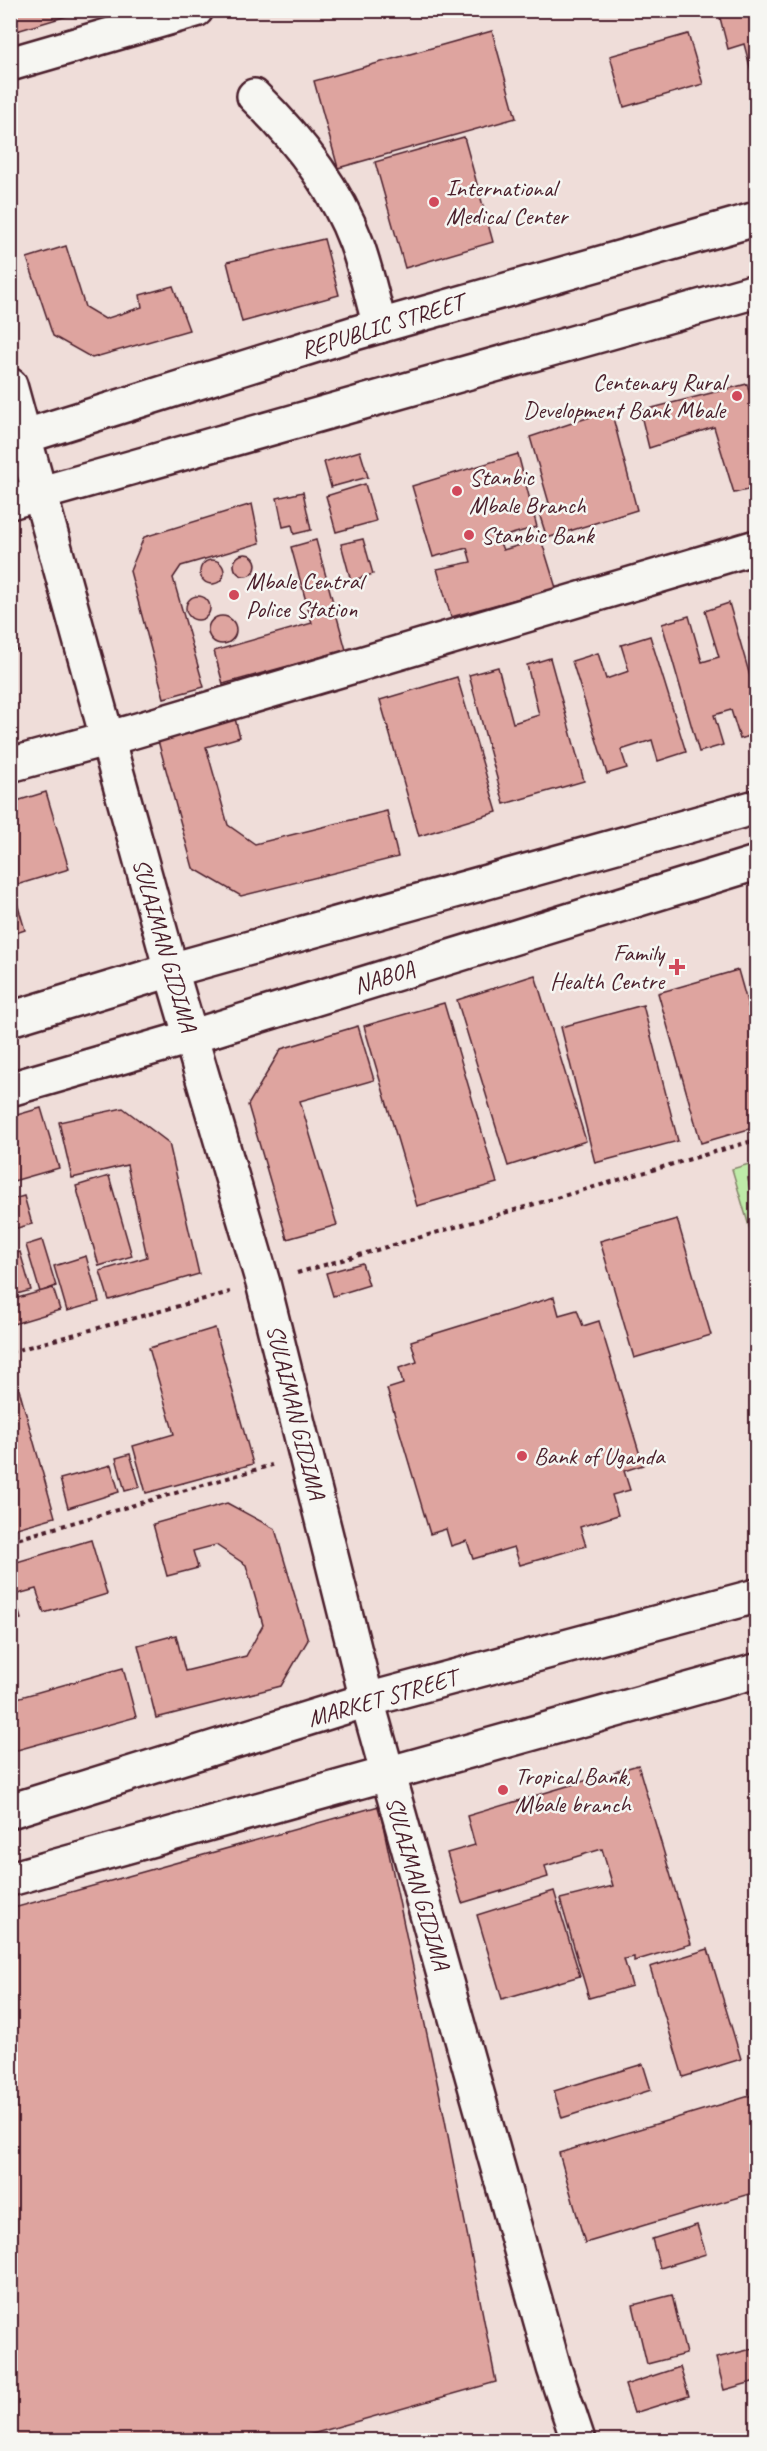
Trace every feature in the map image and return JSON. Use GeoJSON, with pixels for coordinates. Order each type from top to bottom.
{"type":"FeatureCollection","features":[{"type":"Feature","properties":{"kind":"street"},"geometry":{"type":"LineString","coordinates":[[10,64],[196,10]]}},
{"type":"Feature","properties":{"kind":"street"},"geometry":{"type":"LineString","coordinates":[[254,96],[281,123],[324,178],[356,241],[380,326]]}},
{"type":"Feature","properties":{"kind":"street","name":"REPUBLIC STREET"},"geometry":{"type":"LineString","coordinates":[[18,439],[380,326],[756,219]]}},
{"type":"Feature","properties":{"kind":"street"},"geometry":{"type":"LineString","coordinates":[[25,498],[756,291]]}},
{"type":"Feature","properties":{"kind":"street","name":"SULAIMAN GIDIMA"},"geometry":{"type":"LineString","coordinates":[[10,385],[25,498],[107,739],[190,1037],[263,1283],[308,1455],[367,1700],[554,2368],[578,2440]]}},
{"type":"Feature","properties":{"kind":"street"},"geometry":{"type":"LineString","coordinates":[[10,765],[107,739],[756,547]]}},
{"type":"Feature","properties":{"kind":"street"},"geometry":{"type":"LineString","coordinates":[[10,1018],[171,970],[756,807]]}},
{"type":"Feature","properties":{"kind":"street","name":"NABOA"},"geometry":{"type":"LineString","coordinates":[[10,1089],[190,1037],[756,863]]}},
{"type":"Feature","properties":{"kind":"street","name":"MARKET STREET"},"geometry":{"type":"LineString","coordinates":[[10,1811],[367,1700],[756,1596]]}},
{"type":"Feature","properties":{"kind":"street"},"geometry":{"type":"LineString","coordinates":[[10,1880],[387,1772],[756,1671]]}},
{"type":"Feature","properties":{"kind":"path"},"geometry":{"type":"LineString","coordinates":[[10,1352],[263,1283],[756,1140]]}},
{"type":"Feature","properties":{"kind":"path"},"geometry":{"type":"LineString","coordinates":[[10,1540],[308,1455]]}},
{"type":"Feature","properties":{"kind":"green space"},"geometry":{"type":"Polygon","coordinates":[[[756,1162],[756,1250],[732,1169],[756,1162]]]}},
{"type":"Feature","properties":{"kind":"building"},"geometry":{"type":"Polygon","coordinates":[[[10,10],[87,10],[10,33],[10,10]]]}},
{"type":"Feature","properties":{"kind":"building"},"geometry":{"type":"Polygon","coordinates":[[[718,10],[756,10],[756,89],[744,44],[728,49],[718,10]]]}},
{"type":"Feature","properties":{"kind":"building"},"geometry":{"type":"Polygon","coordinates":[[[492,31],[516,118],[338,168],[314,81],[492,31]]]}},
{"type":"Feature","properties":{"kind":"building"},"geometry":{"type":"Polygon","coordinates":[[[688,34],[703,84],[624,107],[610,56],[688,34]]]}},
{"type":"Feature","properties":{"kind":"building"},"geometry":{"type":"Polygon","coordinates":[[[756,115],[756,147],[750,117],[756,115]]]}},
{"type":"Feature","properties":{"kind":"building","name":"International Medical Center"},"geometry":{"type":"Polygon","coordinates":[[[464,137],[493,242],[405,268],[375,162],[464,137]]]}},
{"type":"Feature","properties":{"kind":"building"},"geometry":{"type":"Polygon","coordinates":[[[324,239],[339,295],[242,322],[227,262],[324,239]]]}},
{"type":"Feature","properties":{"kind":"building"},"geometry":{"type":"Polygon","coordinates":[[[66,246],[85,307],[105,319],[142,307],[140,295],[173,286],[189,330],[92,358],[53,336],[27,258],[66,246]]]}},
{"type":"Feature","properties":{"kind":"building"},"geometry":{"type":"Polygon","coordinates":[[[747,384],[756,417],[756,488],[734,493],[714,427],[649,448],[640,411],[747,384]]]}},
{"type":"Feature","properties":{"kind":"building"},"geometry":{"type":"Polygon","coordinates":[[[611,410],[637,510],[547,538],[537,507],[549,503],[530,437],[611,410]]]}},
{"type":"Feature","properties":{"kind":"building"},"geometry":{"type":"Polygon","coordinates":[[[360,451],[368,477],[331,487],[324,462],[360,451]]]}},
{"type":"Feature","properties":{"kind":"building","name":"Stanbic Bank"},"geometry":{"type":"Polygon","coordinates":[[[518,454],[537,527],[498,538],[503,550],[541,539],[556,588],[451,617],[437,569],[471,562],[467,548],[433,557],[412,486],[518,454]]]}},
{"type":"Feature","properties":{"kind":"building"},"geometry":{"type":"Polygon","coordinates":[[[365,484],[376,521],[336,532],[326,496],[365,484]]]}},
{"type":"Feature","properties":{"kind":"building"},"geometry":{"type":"Polygon","coordinates":[[[303,492],[311,530],[294,534],[292,525],[283,527],[277,498],[303,492]]]}},
{"type":"Feature","properties":{"kind":"building"},"geometry":{"type":"Polygon","coordinates":[[[252,504],[260,543],[181,566],[173,578],[204,687],[164,698],[130,571],[144,537],[252,504]]]}},
{"type":"Feature","properties":{"kind":"building"},"geometry":{"type":"Polygon","coordinates":[[[363,539],[373,574],[351,581],[341,544],[363,539]]]}},
{"type":"Feature","properties":{"kind":"building"},"geometry":{"type":"Polygon","coordinates":[[[316,540],[346,650],[223,684],[214,651],[312,623],[291,547],[316,540]]]}},
{"type":"Feature","properties":{"kind":"building"},"geometry":{"type":"Polygon","coordinates":[[[245,554],[253,557],[256,565],[253,573],[245,576],[237,573],[234,565],[237,557],[245,554]]]}},
{"type":"Feature","properties":{"kind":"building"},"geometry":{"type":"Polygon","coordinates":[[[212,560],[221,563],[224,572],[221,581],[212,584],[203,581],[200,572],[203,563],[212,560]]]}},
{"type":"Feature","properties":{"kind":"building"},"geometry":{"type":"Polygon","coordinates":[[[193,596],[203,596],[210,603],[210,613],[203,620],[193,620],[186,613],[186,603],[193,596]]]}},
{"type":"Feature","properties":{"kind":"building"},"geometry":{"type":"Polygon","coordinates":[[[729,603],[756,697],[756,734],[740,739],[731,710],[714,715],[723,745],[699,752],[662,624],[689,616],[702,662],[719,657],[705,611],[729,603]]]}},
{"type":"Feature","properties":{"kind":"building"},"geometry":{"type":"Polygon","coordinates":[[[222,616],[232,620],[236,630],[232,640],[222,644],[212,640],[208,630],[212,620],[222,616]]]}},
{"type":"Feature","properties":{"kind":"building"},"geometry":{"type":"Polygon","coordinates":[[[10,631],[17,650],[10,652],[10,631]]]}},
{"type":"Feature","properties":{"kind":"building"},"geometry":{"type":"Polygon","coordinates":[[[650,636],[686,752],[658,761],[652,740],[621,750],[627,768],[607,774],[572,661],[598,653],[606,679],[629,671],[621,645],[650,636]]]}},
{"type":"Feature","properties":{"kind":"building"},"geometry":{"type":"Polygon","coordinates":[[[756,636],[756,667],[749,638],[756,636]]]}},
{"type":"Feature","properties":{"kind":"building"},"geometry":{"type":"Polygon","coordinates":[[[550,658],[584,781],[504,804],[469,675],[498,667],[513,723],[539,715],[527,665],[550,658]]]}},
{"type":"Feature","properties":{"kind":"building"},"geometry":{"type":"Polygon","coordinates":[[[457,677],[497,812],[419,836],[380,700],[457,677]]]}},
{"type":"Feature","properties":{"kind":"building"},"geometry":{"type":"Polygon","coordinates":[[[234,715],[240,737],[206,747],[228,825],[255,844],[387,811],[398,857],[241,896],[193,868],[157,737],[234,715]]]}},
{"type":"Feature","properties":{"kind":"building"},"geometry":{"type":"Polygon","coordinates":[[[46,792],[69,869],[10,887],[10,803],[46,792]]]}},
{"type":"Feature","properties":{"kind":"building"},"geometry":{"type":"Polygon","coordinates":[[[15,896],[25,930],[10,935],[10,897],[15,896]]]}},
{"type":"Feature","properties":{"kind":"building"},"geometry":{"type":"Polygon","coordinates":[[[738,970],[756,1034],[756,1127],[701,1143],[658,993],[738,970]]]}},
{"type":"Feature","properties":{"kind":"building"},"geometry":{"type":"Polygon","coordinates":[[[535,975],[586,1141],[508,1166],[457,1000],[535,975]]]}},
{"type":"Feature","properties":{"kind":"building"},"geometry":{"type":"Polygon","coordinates":[[[444,1003],[497,1183],[417,1206],[364,1026],[444,1003]]]}},
{"type":"Feature","properties":{"kind":"building"},"geometry":{"type":"Polygon","coordinates":[[[643,1005],[678,1141],[595,1163],[561,1027],[643,1005]]]}},
{"type":"Feature","properties":{"kind":"building"},"geometry":{"type":"Polygon","coordinates":[[[358,1026],[374,1080],[300,1101],[337,1225],[287,1239],[248,1105],[281,1049],[358,1026]]]}},
{"type":"Feature","properties":{"kind":"building"},"geometry":{"type":"Polygon","coordinates":[[[41,1108],[59,1168],[10,1182],[10,1117],[41,1108]]]}},
{"type":"Feature","properties":{"kind":"building"},"geometry":{"type":"Polygon","coordinates":[[[123,1108],[169,1143],[199,1274],[109,1300],[100,1271],[147,1257],[127,1165],[72,1178],[59,1122],[123,1108]]]}},
{"type":"Feature","properties":{"kind":"building"},"geometry":{"type":"Polygon","coordinates":[[[109,1176],[132,1256],[99,1266],[76,1186],[109,1176]]]}},
{"type":"Feature","properties":{"kind":"building"},"geometry":{"type":"Polygon","coordinates":[[[756,1177],[756,1202],[752,1203],[748,1178],[756,1177]]]}},
{"type":"Feature","properties":{"kind":"building"},"geometry":{"type":"Polygon","coordinates":[[[24,1196],[32,1224],[10,1230],[10,1200],[24,1196]]]}},
{"type":"Feature","properties":{"kind":"building"},"geometry":{"type":"Polygon","coordinates":[[[677,1219],[711,1335],[634,1358],[600,1241],[677,1219]]]}},
{"type":"Feature","properties":{"kind":"building"},"geometry":{"type":"Polygon","coordinates":[[[42,1240],[56,1286],[40,1292],[26,1245],[42,1240]]]}},
{"type":"Feature","properties":{"kind":"building"},"geometry":{"type":"Polygon","coordinates":[[[20,1252],[31,1290],[10,1296],[10,1255],[20,1252]]]}},
{"type":"Feature","properties":{"kind":"building"},"geometry":{"type":"Polygon","coordinates":[[[86,1256],[99,1302],[67,1311],[54,1266],[86,1256]]]}},
{"type":"Feature","properties":{"kind":"building"},"geometry":{"type":"Polygon","coordinates":[[[362,1263],[369,1285],[333,1296],[326,1273],[362,1263]]]}},
{"type":"Feature","properties":{"kind":"building"},"geometry":{"type":"Polygon","coordinates":[[[53,1288],[60,1310],[10,1325],[10,1300],[53,1288]]]}},
{"type":"Feature","properties":{"kind":"building"},"geometry":{"type":"Polygon","coordinates":[[[554,1297],[559,1315],[577,1310],[583,1326],[599,1321],[643,1465],[624,1471],[630,1490],[612,1495],[618,1515],[580,1527],[586,1546],[520,1565],[514,1547],[473,1559],[467,1541],[451,1546],[446,1529],[430,1534],[387,1389],[403,1384],[399,1368],[417,1362],[411,1341],[554,1297]]]}},
{"type":"Feature","properties":{"kind":"building"},"geometry":{"type":"Polygon","coordinates":[[[215,1328],[253,1464],[146,1493],[133,1446],[174,1434],[149,1348],[215,1328]]]}},
{"type":"Feature","properties":{"kind":"building"},"geometry":{"type":"Polygon","coordinates":[[[10,1361],[55,1517],[10,1530],[10,1361]]]}},
{"type":"Feature","properties":{"kind":"building"},"geometry":{"type":"Polygon","coordinates":[[[130,1454],[140,1487],[125,1491],[116,1458],[130,1454]]]}},
{"type":"Feature","properties":{"kind":"building"},"geometry":{"type":"Polygon","coordinates":[[[111,1465],[119,1492],[68,1508],[60,1479],[111,1465]]]}},
{"type":"Feature","properties":{"kind":"building"},"geometry":{"type":"Polygon","coordinates":[[[227,1503],[275,1529],[308,1640],[281,1686],[156,1718],[138,1645],[176,1635],[185,1671],[246,1656],[263,1625],[246,1565],[216,1545],[193,1551],[198,1568],[167,1576],[153,1524],[227,1503]]]}},
{"type":"Feature","properties":{"kind":"building"},"geometry":{"type":"Polygon","coordinates":[[[91,1540],[107,1594],[44,1613],[36,1589],[14,1595],[21,1619],[10,1622],[10,1564],[91,1540]]]}},
{"type":"Feature","properties":{"kind":"building"},"geometry":{"type":"Polygon","coordinates":[[[123,1668],[136,1717],[10,1752],[10,1700],[123,1668]]]}},
{"type":"Feature","properties":{"kind":"building"},"geometry":{"type":"Polygon","coordinates":[[[638,1765],[691,1944],[634,1961],[634,1957],[624,1959],[632,1986],[589,1998],[560,1899],[613,1886],[602,1849],[545,1866],[548,1877],[462,1903],[447,1853],[475,1845],[467,1816],[638,1765]]]}},
{"type":"Feature","properties":{"kind":"building"},"geometry":{"type":"Polygon","coordinates":[[[379,1806],[444,2115],[496,2382],[291,2440],[10,2440],[10,1909],[379,1806]]]}},
{"type":"Feature","properties":{"kind":"building"},"geometry":{"type":"Polygon","coordinates":[[[554,1891],[580,1976],[502,1999],[477,1915],[554,1891]]]}},
{"type":"Feature","properties":{"kind":"building"},"geometry":{"type":"Polygon","coordinates":[[[708,1949],[741,2059],[683,2077],[650,1967],[708,1949]]]}},
{"type":"Feature","properties":{"kind":"building"},"geometry":{"type":"Polygon","coordinates":[[[643,2064],[651,2090],[562,2118],[554,2091],[643,2064]]]}},
{"type":"Feature","properties":{"kind":"building"},"geometry":{"type":"Polygon","coordinates":[[[756,2094],[756,2192],[585,2243],[559,2153],[756,2094]]]}},
{"type":"Feature","properties":{"kind":"building"},"geometry":{"type":"Polygon","coordinates":[[[697,2225],[706,2254],[660,2268],[652,2239],[697,2225]]]}},
{"type":"Feature","properties":{"kind":"building"},"geometry":{"type":"Polygon","coordinates":[[[672,2295],[686,2354],[647,2364],[633,2305],[672,2295]]]}},
{"type":"Feature","properties":{"kind":"building"},"geometry":{"type":"Polygon","coordinates":[[[756,2348],[756,2381],[724,2390],[716,2358],[756,2348]]]}},
{"type":"Feature","properties":{"kind":"building"},"geometry":{"type":"Polygon","coordinates":[[[680,2367],[689,2396],[634,2413],[625,2385],[680,2367]]]}},
{"type":"Feature","properties":{"kind":"place","name":"International Medical Center"},"geometry":{"type":"Point","coordinates":[434,202]}},
{"type":"Feature","properties":{"kind":"place","name":"Centenary Rural Development Bank Mbale"},"geometry":{"type":"Point","coordinates":[737,396]}},
{"type":"Feature","properties":{"kind":"place","name":"Stanbic Mbale Branch"},"geometry":{"type":"Point","coordinates":[457,491]}},
{"type":"Feature","properties":{"kind":"place","name":"Stanbic Bank"},"geometry":{"type":"Point","coordinates":[469,535]}},
{"type":"Feature","properties":{"kind":"place","name":"Mbale Central Police Station"},"geometry":{"type":"Point","coordinates":[234,595]}},
{"type":"Feature","properties":{"kind":"place","name":"Family Health Centre"},"geometry":{"type":"Point","coordinates":[677,967]}},
{"type":"Feature","properties":{"kind":"place","name":"Bank of Uganda"},"geometry":{"type":"Point","coordinates":[522,1456]}},
{"type":"Feature","properties":{"kind":"place","name":"Tropical Bank, Mbale branch"},"geometry":{"type":"Point","coordinates":[503,1790]}}]}
